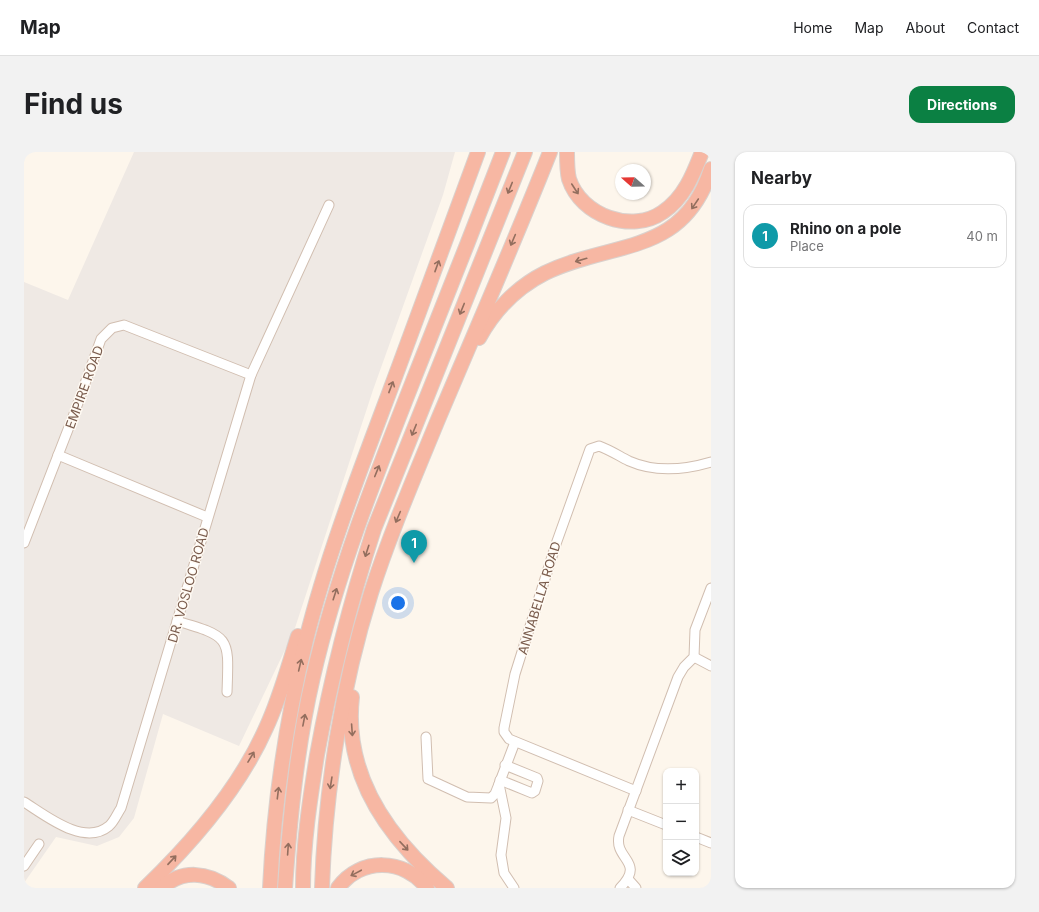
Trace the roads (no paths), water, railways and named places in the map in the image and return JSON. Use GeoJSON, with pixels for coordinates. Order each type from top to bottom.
{"type":"FeatureCollection","features":[{"type":"Feature","properties":{"kind":"highway"},"geometry":{"type":"LineString","coordinates":[[462,196],[475,152]]}},
{"type":"Feature","properties":{"kind":"highway"},"geometry":{"type":"LineString","coordinates":[[270,888],[277,800],[284,746],[297,677],[315,608],[353,490],[478,152]]}},
{"type":"Feature","properties":{"kind":"highway"},"geometry":{"type":"LineString","coordinates":[[285,888],[294,782],[303,727],[313,677],[331,608],[370,491],[504,152]]}},
{"type":"Feature","properties":{"kind":"highway"},"geometry":{"type":"LineString","coordinates":[[303,888],[306,836],[312,784],[324,714],[337,656],[356,585],[374,529],[525,152]]}},
{"type":"Feature","properties":{"kind":"highway"},"geometry":{"type":"LineString","coordinates":[[322,888],[329,793],[343,708],[371,595],[392,530],[550,152]]}},
{"type":"Feature","properties":{"kind":"highway"},"geometry":{"type":"LineString","coordinates":[[567,152],[570,180],[587,205],[608,218],[621,222],[632,222],[651,218],[662,213],[674,204],[684,192],[694,174],[702,152]]}},
{"type":"Feature","properties":{"kind":"highway"},"geometry":{"type":"LineString","coordinates":[[440,417],[480,336],[494,316],[512,296],[546,273],[576,262],[646,241],[673,227],[684,218],[693,207],[710,173]]}},
{"type":"Feature","properties":{"kind":"highway"},"geometry":{"type":"LineString","coordinates":[[145,888],[205,823],[239,777],[254,752],[276,705],[335,526],[345,502],[353,490]]}},
{"type":"Feature","properties":{"kind":"highway"},"geometry":{"type":"LineString","coordinates":[[371,595],[351,705],[351,730],[360,771],[373,803],[395,837],[414,858],[447,888]]}},
{"type":"Feature","properties":{"kind":"highway"},"geometry":{"type":"LineString","coordinates":[[338,888],[353,874],[383,865],[398,866],[412,873],[427,888]]}},
{"type":"Feature","properties":{"kind":"highway"},"geometry":{"type":"LineString","coordinates":[[162,888],[172,880],[192,874],[208,876],[221,882],[229,888]]}},
{"type":"Feature","properties":{"kind":"street","name":"DR. VOSLOO ROAD"},"geometry":{"type":"LineString","coordinates":[[24,802],[59,824],[74,831],[85,833],[95,832],[109,826],[121,808],[207,517],[251,375],[329,205]]}},
{"type":"Feature","properties":{"kind":"street","name":"EMPIRE ROAD"},"geometry":{"type":"LineString","coordinates":[[24,543],[101,339],[116,325],[124,325],[162,339],[251,375]]}},
{"type":"Feature","properties":{"kind":"street","name":"ANNABELLA ROAD"},"geometry":{"type":"LineString","coordinates":[[515,742],[509,739],[504,732],[515,674],[556,544],[590,450],[599,446],[630,461],[652,468],[673,469],[711,462]]}},
{"type":"Feature","properties":{"kind":"street"},"geometry":{"type":"LineString","coordinates":[[58,455],[207,517]]}},
{"type":"Feature","properties":{"kind":"street"},"geometry":{"type":"LineString","coordinates":[[620,888],[628,879],[630,867],[618,842],[628,810],[678,677],[684,667],[694,657],[695,630],[711,588]]}},
{"type":"Feature","properties":{"kind":"street"},"geometry":{"type":"LineString","coordinates":[[177,621],[208,630],[222,640],[228,653],[227,692]]}},
{"type":"Feature","properties":{"kind":"street"},"geometry":{"type":"LineString","coordinates":[[694,657],[711,666]]}},
{"type":"Feature","properties":{"kind":"street"},"geometry":{"type":"LineString","coordinates":[[426,737],[426,774],[431,782],[472,797],[491,798],[495,794],[515,742],[636,791]]}},
{"type":"Feature","properties":{"kind":"street"},"geometry":{"type":"LineString","coordinates":[[500,782],[532,792],[535,791],[538,779],[505,765]]}},
{"type":"Feature","properties":{"kind":"street"},"geometry":{"type":"LineString","coordinates":[[500,782],[506,818],[500,855],[504,873],[514,888]]}},
{"type":"Feature","properties":{"kind":"street"},"geometry":{"type":"LineString","coordinates":[[628,810],[663,824]]}},
{"type":"Feature","properties":{"kind":"street"},"geometry":{"type":"LineString","coordinates":[[699,838],[711,843]]}},
{"type":"Feature","properties":{"kind":"street"},"geometry":{"type":"LineString","coordinates":[[24,866],[39,844]]}},
{"type":"Feature","properties":{"kind":"street"},"geometry":{"type":"LineString","coordinates":[[628,879],[636,888]]}},
{"type":"Feature","properties":{"kind":"place","name":"Rhino on a pole"},"geometry":{"type":"Point","coordinates":[414,563]}}]}
